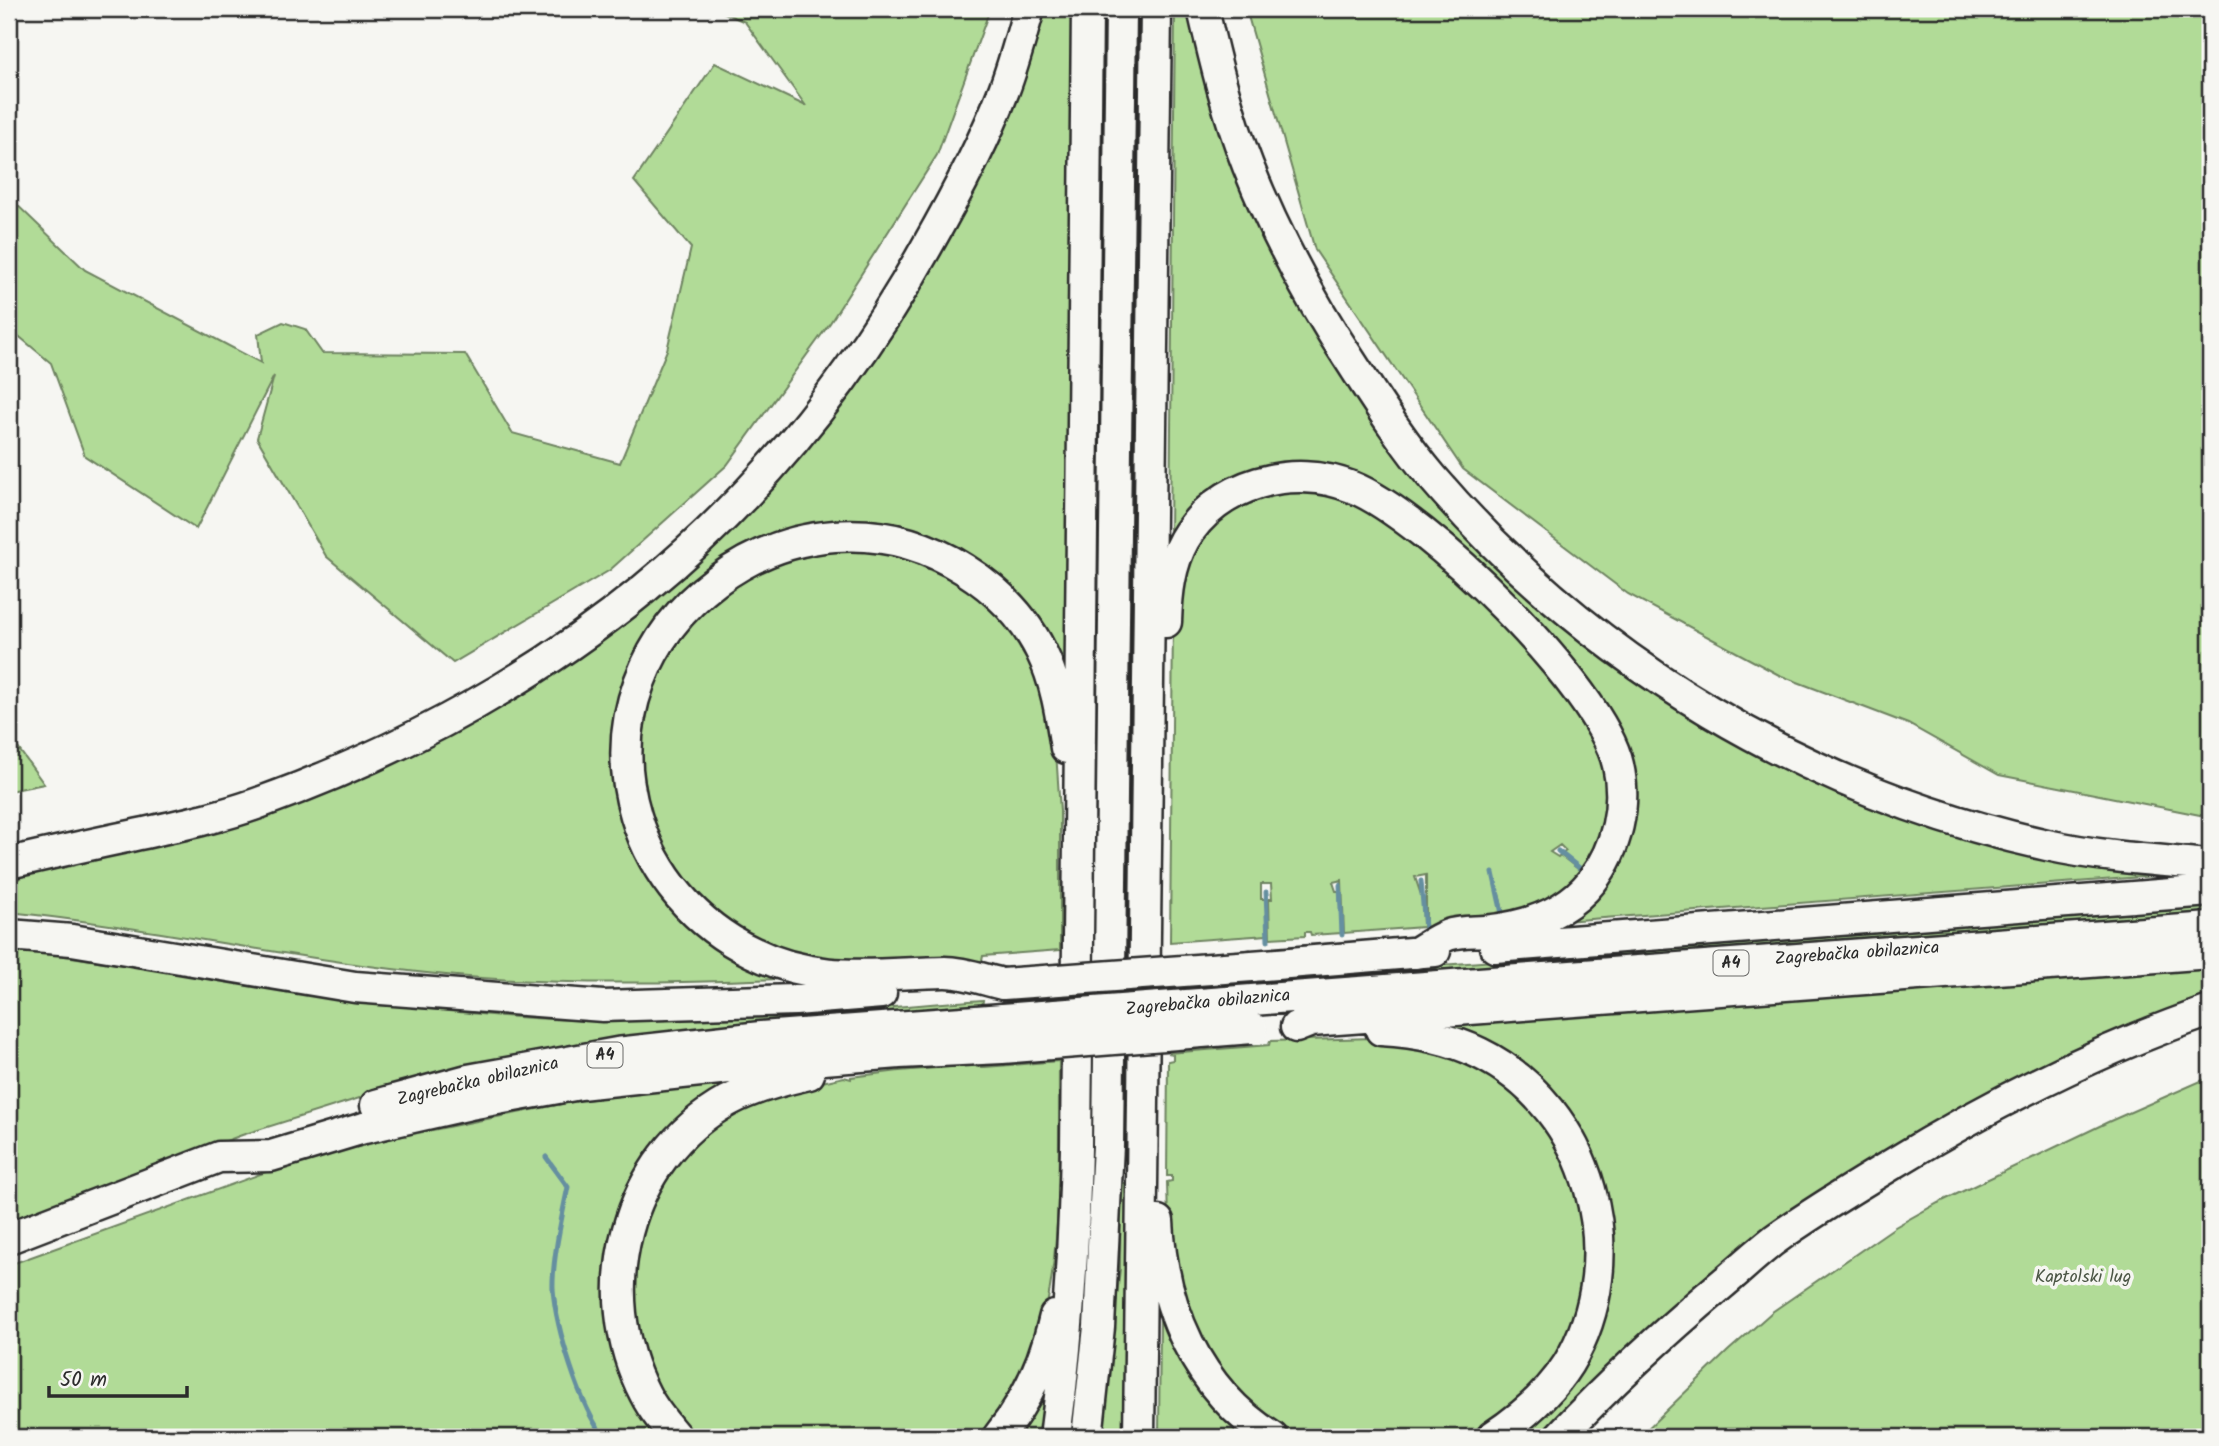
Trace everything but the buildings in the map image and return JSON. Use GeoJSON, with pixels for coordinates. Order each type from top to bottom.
{"type":"FeatureCollection","features":[{"type":"Feature","properties":{"kind":"highway"},"geometry":{"type":"LineString","coordinates":[[9,863],[192,823],[253,805],[345,770],[429,730],[514,682],[614,615],[708,535],[775,466],[850,372],[909,280],[964,181],[1005,88],[1029,9]]}},
{"type":"Feature","properties":{"kind":"highway"},"geometry":{"type":"LineString","coordinates":[[1055,1437],[1067,1347],[1074,1213],[1087,9]]}},
{"type":"Feature","properties":{"kind":"highway"},"geometry":{"type":"LineString","coordinates":[[1087,1437],[1099,1327],[1108,1145],[1121,9]]}},
{"type":"Feature","properties":{"kind":"highway"},"geometry":{"type":"LineString","coordinates":[[1139,1437],[1156,9]]}},
{"type":"Feature","properties":{"kind":"highway"},"geometry":{"type":"LineString","coordinates":[[1203,9],[1219,80],[1248,167],[1287,251],[1327,325],[1376,400],[1432,476],[1485,535],[1535,584],[1613,647],[1678,693],[1746,734],[1898,802],[1977,827],[2049,845],[2121,857],[2210,865]]}},
{"type":"Feature","properties":{"kind":"highway"},"geometry":{"type":"LineString","coordinates":[[1147,704],[1165,660],[1167,598],[1172,569],[1185,538],[1211,509],[1249,486],[1278,478],[1304,476],[1321,477],[1352,487],[1404,517],[1467,571],[1544,650],[1597,716],[1618,764],[1620,817],[1613,845],[1603,864],[1581,893],[1567,905],[1521,926],[1449,934],[1416,953]]}},
{"type":"Feature","properties":{"kind":"highway"},"geometry":{"type":"LineString","coordinates":[[1003,984],[948,972],[860,976],[792,967],[753,953],[733,942],[687,905],[660,869],[640,829],[627,765],[632,706],[642,677],[664,633],[701,591],[724,573],[772,549],[804,540],[866,536],[903,543],[950,560],[978,578],[1010,608],[1032,636],[1048,667],[1062,720],[1067,756],[1070,841],[1079,877]]}},
{"type":"Feature","properties":{"kind":"highway","name":"Zagrebačka obilaznica"},"geometry":{"type":"LineString","coordinates":[[9,935],[72,940],[355,987],[603,1006],[795,1000],[2210,891]]}},
{"type":"Feature","properties":{"kind":"highway","name":"Zagrebačka obilaznica"},"geometry":{"type":"LineString","coordinates":[[9,1238],[219,1157],[358,1110],[468,1080],[617,1053],[761,1037],[1002,1034],[2210,928]]}},
{"type":"Feature","properties":{"kind":"highway"},"geometry":{"type":"LineString","coordinates":[[1296,1027],[1311,1021],[2210,953]]}},
{"type":"Feature","properties":{"kind":"highway"},"geometry":{"type":"LineString","coordinates":[[1559,1437],[1653,1343],[1774,1241],[1849,1190],[1959,1123],[2057,1073],[2161,1028],[2210,1011]]}},
{"type":"Feature","properties":{"kind":"highway"},"geometry":{"type":"LineString","coordinates":[[1252,1014],[1312,1031],[1377,1030],[1417,1033],[1460,1044],[1481,1053],[1507,1070],[1534,1093],[1566,1132],[1578,1154],[1592,1192],[1599,1233],[1599,1260],[1591,1311],[1581,1339],[1554,1382],[1514,1422],[1492,1437]]}},
{"type":"Feature","properties":{"kind":"highway"},"geometry":{"type":"LineString","coordinates":[[219,1157],[271,1156],[365,1128],[470,1104],[580,1084],[899,1053],[1002,1034]]}},
{"type":"Feature","properties":{"kind":"highway"},"geometry":{"type":"LineString","coordinates":[[676,1437],[646,1396],[634,1371],[621,1325],[618,1280],[621,1255],[633,1211],[644,1185],[682,1135],[729,1100],[799,1077],[842,1068],[883,1064],[899,1053]]}},
{"type":"Feature","properties":{"kind":"highway"},"geometry":{"type":"LineString","coordinates":[[1143,1053],[1158,1097],[1159,1242],[1175,1314],[1185,1338],[1209,1379],[1246,1419],[1272,1437]]}},
{"type":"Feature","properties":{"kind":"highway"},"geometry":{"type":"LineString","coordinates":[[998,1437],[1014,1418],[1031,1388],[1046,1352],[1057,1307],[1063,1247],[1074,1213]]}},
{"type":"Feature","properties":{"kind":"green space"},"geometry":{"type":"Polygon","coordinates":[[[716,9],[990,9],[937,155],[830,323],[727,465],[610,570],[453,663],[326,556],[257,438],[274,376],[196,529],[85,456],[51,363],[9,328],[9,197],[85,270],[261,363],[258,334],[283,322],[305,329],[322,353],[465,354],[512,433],[620,463],[667,350],[691,248],[634,181],[715,63],[806,106],[745,22],[716,9]]]}},
{"type":"Feature","properties":{"kind":"green space"},"geometry":{"type":"Polygon","coordinates":[[[1041,9],[1076,9],[1066,678],[1020,600],[847,523],[816,525],[748,545],[712,567],[664,614],[625,823],[778,976],[778,979],[602,983],[436,974],[9,912],[9,871],[473,719],[804,448],[1041,9]]]}},
{"type":"Feature","properties":{"kind":"green space"},"geometry":{"type":"Polygon","coordinates":[[[1175,9],[1191,9],[1200,49],[1411,465],[1778,762],[2168,875],[1564,921],[1615,867],[1600,699],[1331,465],[1170,535],[1175,9]]]}},
{"type":"Feature","properties":{"kind":"green space"},"geometry":{"type":"Polygon","coordinates":[[[1246,9],[2210,9],[2210,817],[1999,775],[1908,724],[1779,675],[1628,594],[1463,469],[1315,250],[1246,9]]]}},
{"type":"Feature","properties":{"kind":"green space"},"geometry":{"type":"Polygon","coordinates":[[[1324,489],[1382,515],[1466,586],[1550,673],[1605,758],[1610,810],[1586,872],[1562,854],[1566,851],[1560,845],[1550,852],[1558,857],[1560,855],[1583,873],[1563,894],[1505,919],[1499,894],[1503,919],[1426,927],[1426,875],[1415,877],[1422,898],[1423,927],[1344,933],[1342,880],[1333,882],[1336,891],[1339,891],[1342,933],[1311,935],[1310,932],[1305,932],[1305,936],[1270,938],[1271,884],[1261,884],[1261,899],[1266,899],[1267,935],[1170,942],[1173,621],[1179,578],[1210,525],[1253,495],[1324,489]]]}},
{"type":"Feature","properties":{"kind":"green space"},"geometry":{"type":"Polygon","coordinates":[[[848,547],[892,553],[971,588],[1000,616],[1022,643],[1038,673],[1055,737],[1060,811],[1060,950],[983,956],[982,961],[918,965],[823,961],[778,949],[743,933],[712,911],[684,882],[666,855],[652,826],[640,751],[654,679],[668,651],[708,603],[765,566],[848,547]]]}},
{"type":"Feature","properties":{"kind":"green space"},"geometry":{"type":"Polygon","coordinates":[[[9,739],[15,744],[44,784],[9,791],[9,739]]]}},
{"type":"Feature","properties":{"kind":"green space"},"geometry":{"type":"Polygon","coordinates":[[[2210,907],[2210,914],[1270,985],[1269,978],[2210,907]]]}},
{"type":"Feature","properties":{"kind":"green space"},"geometry":{"type":"Polygon","coordinates":[[[9,948],[401,1006],[533,1018],[646,1021],[702,1019],[983,1000],[982,1008],[366,1096],[242,1135],[9,1222],[9,948]]]}},
{"type":"Feature","properties":{"kind":"green space"},"geometry":{"type":"Polygon","coordinates":[[[2210,966],[2210,998],[2071,1055],[1606,1372],[1543,1437],[1512,1437],[1552,1402],[1611,1227],[1599,1171],[1567,1113],[1532,1074],[1499,1048],[1445,1024],[2210,966]]]}},
{"type":"Feature","properties":{"kind":"green space"},"geometry":{"type":"Polygon","coordinates":[[[1374,1038],[1449,1052],[1506,1082],[1544,1120],[1580,1187],[1588,1270],[1564,1346],[1528,1394],[1467,1437],[1296,1437],[1270,1422],[1231,1389],[1186,1313],[1168,1221],[1167,1182],[1172,1181],[1172,1176],[1167,1176],[1168,1061],[1173,1060],[1173,1054],[1168,1053],[1269,1045],[1270,1041],[1374,1038]]]}},
{"type":"Feature","properties":{"kind":"green space"},"geometry":{"type":"Polygon","coordinates":[[[1059,1061],[1058,1209],[1051,1283],[1034,1352],[1020,1381],[988,1430],[980,1437],[694,1437],[678,1421],[658,1391],[643,1359],[631,1298],[637,1239],[665,1177],[707,1130],[736,1111],[796,1088],[844,1077],[851,1079],[899,1071],[1059,1061]]]}},
{"type":"Feature","properties":{"kind":"green space","name":"Kaptolski lug"},"geometry":{"type":"Polygon","coordinates":[[[2210,1077],[2210,1437],[1639,1437],[1772,1312],[1895,1227],[1938,1203],[2108,1122],[2210,1077]]]}},
{"type":"Feature","properties":{"kind":"green space"},"geometry":{"type":"Polygon","coordinates":[[[747,1078],[693,1109],[664,1133],[630,1181],[609,1239],[604,1303],[616,1369],[657,1437],[9,1437],[9,1265],[266,1172],[333,1153],[571,1102],[747,1078]]]}},
{"type":"Feature","properties":{"kind":"green space"},"geometry":{"type":"Polygon","coordinates":[[[1121,1183],[1127,1183],[1125,1437],[1101,1437],[1120,1269],[1121,1183]]]}},
{"type":"Feature","properties":{"kind":"green space"},"geometry":{"type":"Polygon","coordinates":[[[1160,1319],[1172,1346],[1191,1377],[1252,1437],[1159,1437],[1160,1319]]]}},
{"type":"Feature","properties":{"kind":"green space"},"geometry":{"type":"Polygon","coordinates":[[[1045,1394],[1043,1437],[1014,1437],[1042,1398],[1045,1394]]]}},
{"type":"Feature","properties":{"kind":"waterway"},"geometry":{"type":"LineString","coordinates":[[1558,851],[1587,874]]}},
{"type":"Feature","properties":{"kind":"waterway"},"geometry":{"type":"LineString","coordinates":[[1493,873],[1503,918]]}},
{"type":"Feature","properties":{"kind":"waterway"},"geometry":{"type":"LineString","coordinates":[[1421,881],[1425,928]]}},
{"type":"Feature","properties":{"kind":"waterway"},"geometry":{"type":"LineString","coordinates":[[1340,885],[1342,935]]}},
{"type":"Feature","properties":{"kind":"waterway"},"geometry":{"type":"LineString","coordinates":[[1266,892],[1268,941]]}},
{"type":"Feature","properties":{"kind":"waterway"},"geometry":{"type":"LineString","coordinates":[[546,1157],[568,1187],[554,1265],[555,1305],[578,1387],[586,1407],[604,1437]]}}]}
